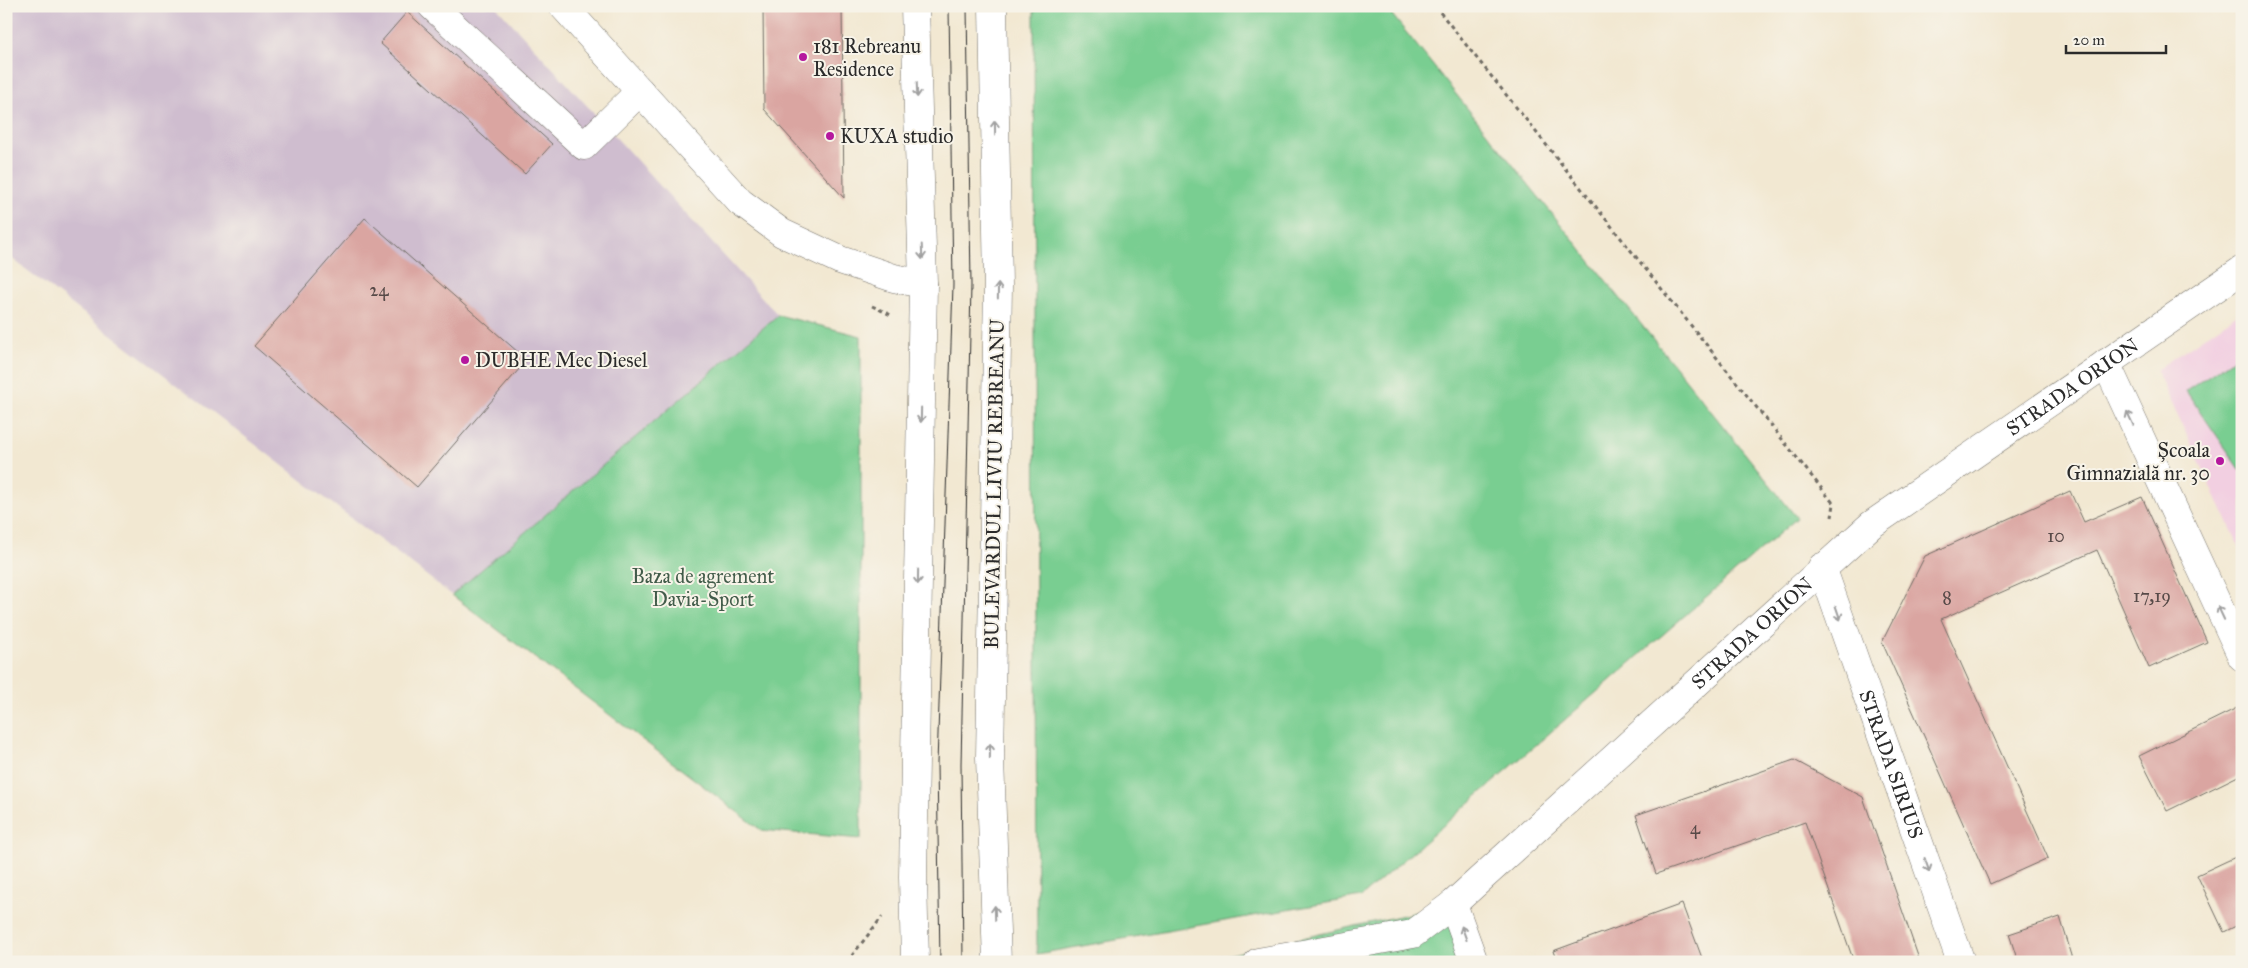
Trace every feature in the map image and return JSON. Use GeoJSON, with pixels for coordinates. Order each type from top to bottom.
{"type":"FeatureCollection","features":[{"type":"Feature","properties":{"kind":"street"},"geometry":{"type":"LineString","coordinates":[[432,6],[584,146],[640,91]]}},
{"type":"Feature","properties":{"kind":"street"},"geometry":{"type":"LineString","coordinates":[[564,6],[740,202],[782,233],[840,260],[894,278],[923,284]]}},
{"type":"Feature","properties":{"kind":"street"},"geometry":{"type":"LineString","coordinates":[[915,6],[923,284],[913,877],[915,962]]}},
{"type":"Feature","properties":{"kind":"street","name":"BULEVARDUL LIVIU REBREANU"},"geometry":{"type":"LineString","coordinates":[[994,6],[998,286],[990,758],[997,962]]}},
{"type":"Feature","properties":{"kind":"street","name":"STRADA ORION"},"geometry":{"type":"LineString","coordinates":[[1258,962],[1413,934],[1453,904],[1870,525],[2242,270]]}},
{"type":"Feature","properties":{"kind":"street"},"geometry":{"type":"LineString","coordinates":[[2106,364],[2242,657]]}},
{"type":"Feature","properties":{"kind":"street","name":"STRADA SIRIUS"},"geometry":{"type":"LineString","coordinates":[[1822,567],[1961,962]]}},
{"type":"Feature","properties":{"kind":"street"},"geometry":{"type":"LineString","coordinates":[[1453,904],[1474,962]]}},
{"type":"Feature","properties":{"kind":"path"},"geometry":{"type":"LineString","coordinates":[[1435,6],[1834,504],[1822,567]]}},
{"type":"Feature","properties":{"kind":"path"},"geometry":{"type":"LineString","coordinates":[[847,962],[913,877]]}},
{"type":"Feature","properties":{"kind":"shaded area"},"geometry":{"type":"Polygon","coordinates":[[[6,6],[496,6],[778,315],[452,595],[6,254],[6,6]]]}},
{"type":"Feature","properties":{"kind":"shaded area","name":"Școala Gimnazială nr. 30"},"geometry":{"type":"Polygon","coordinates":[[[2242,311],[2242,552],[2156,370],[2242,311]]]}},
{"type":"Feature","properties":{"kind":"green space"},"geometry":{"type":"Polygon","coordinates":[[[1034,6],[1385,6],[1797,518],[1361,897],[1037,954],[1034,6]]]}},
{"type":"Feature","properties":{"kind":"green space","name":"Baza de agrement Davia-Sport"},"geometry":{"type":"Polygon","coordinates":[[[778,315],[861,336],[861,839],[761,830],[452,595],[778,315]]]}},
{"type":"Feature","properties":{"kind":"green space"},"geometry":{"type":"Polygon","coordinates":[[[2242,353],[2242,472],[2186,391],[2242,353]]]}},
{"type":"Feature","properties":{"kind":"green space"},"geometry":{"type":"Polygon","coordinates":[[[1453,904],[1474,962],[1196,962],[1453,904]]]}},
{"type":"Feature","properties":{"kind":"building","name":"181 Rebreanu Residence"},"geometry":{"type":"Polygon","coordinates":[[[763,6],[842,6],[844,198],[764,109],[763,6]]]}},
{"type":"Feature","properties":{"kind":"building"},"geometry":{"type":"Polygon","coordinates":[[[407,12],[552,144],[525,174],[380,43],[407,12]]]}},
{"type":"Feature","properties":{"kind":"building"},"geometry":{"type":"Polygon","coordinates":[[[365,218],[527,360],[417,487],[254,346],[365,218]]]}},
{"type":"Feature","properties":{"kind":"building"},"geometry":{"type":"Polygon","coordinates":[[[2070,491],[2084,522],[2142,497],[2207,642],[2149,668],[2097,550],[1941,619],[2048,858],[1990,884],[1882,642],[1925,556],[2070,491]]]}},
{"type":"Feature","properties":{"kind":"building"},"geometry":{"type":"Polygon","coordinates":[[[2237,708],[2242,718],[2242,774],[2167,811],[2139,756],[2237,708]]]}},
{"type":"Feature","properties":{"kind":"building"},"geometry":{"type":"Polygon","coordinates":[[[1794,760],[1863,797],[1920,962],[1854,962],[1805,822],[1656,874],[1636,815],[1794,760]]]}},
{"type":"Feature","properties":{"kind":"building"},"geometry":{"type":"Polygon","coordinates":[[[2242,854],[2242,923],[2224,932],[2197,875],[2242,854]]]}},
{"type":"Feature","properties":{"kind":"building"},"geometry":{"type":"Polygon","coordinates":[[[1682,904],[1702,958],[1692,962],[1557,962],[1553,951],[1682,904]]]}},
{"type":"Feature","properties":{"kind":"building"},"geometry":{"type":"Polygon","coordinates":[[[2060,917],[2074,962],[2018,962],[2009,934],[2060,917]]]}},
{"type":"Feature","properties":{"kind":"tram line"},"geometry":{"type":"LineString","coordinates":[[940,962],[937,764],[953,285],[949,6]]}},
{"type":"Feature","properties":{"kind":"tram line"},"geometry":{"type":"LineString","coordinates":[[963,962],[961,764],[971,285],[967,6]]}},
{"type":"Feature","properties":{"kind":"place","name":"181 Rebreanu Residence"},"geometry":{"type":"Point","coordinates":[803,57]}},
{"type":"Feature","properties":{"kind":"place","name":"KUXA studio"},"geometry":{"type":"Point","coordinates":[830,136]}},
{"type":"Feature","properties":{"kind":"place","name":"DUBHE Mec Diesel"},"geometry":{"type":"Point","coordinates":[465,360]}},
{"type":"Feature","properties":{"kind":"place","name":"Școala Gimnazială nr. 30"},"geometry":{"type":"Point","coordinates":[2220,461]}}]}
